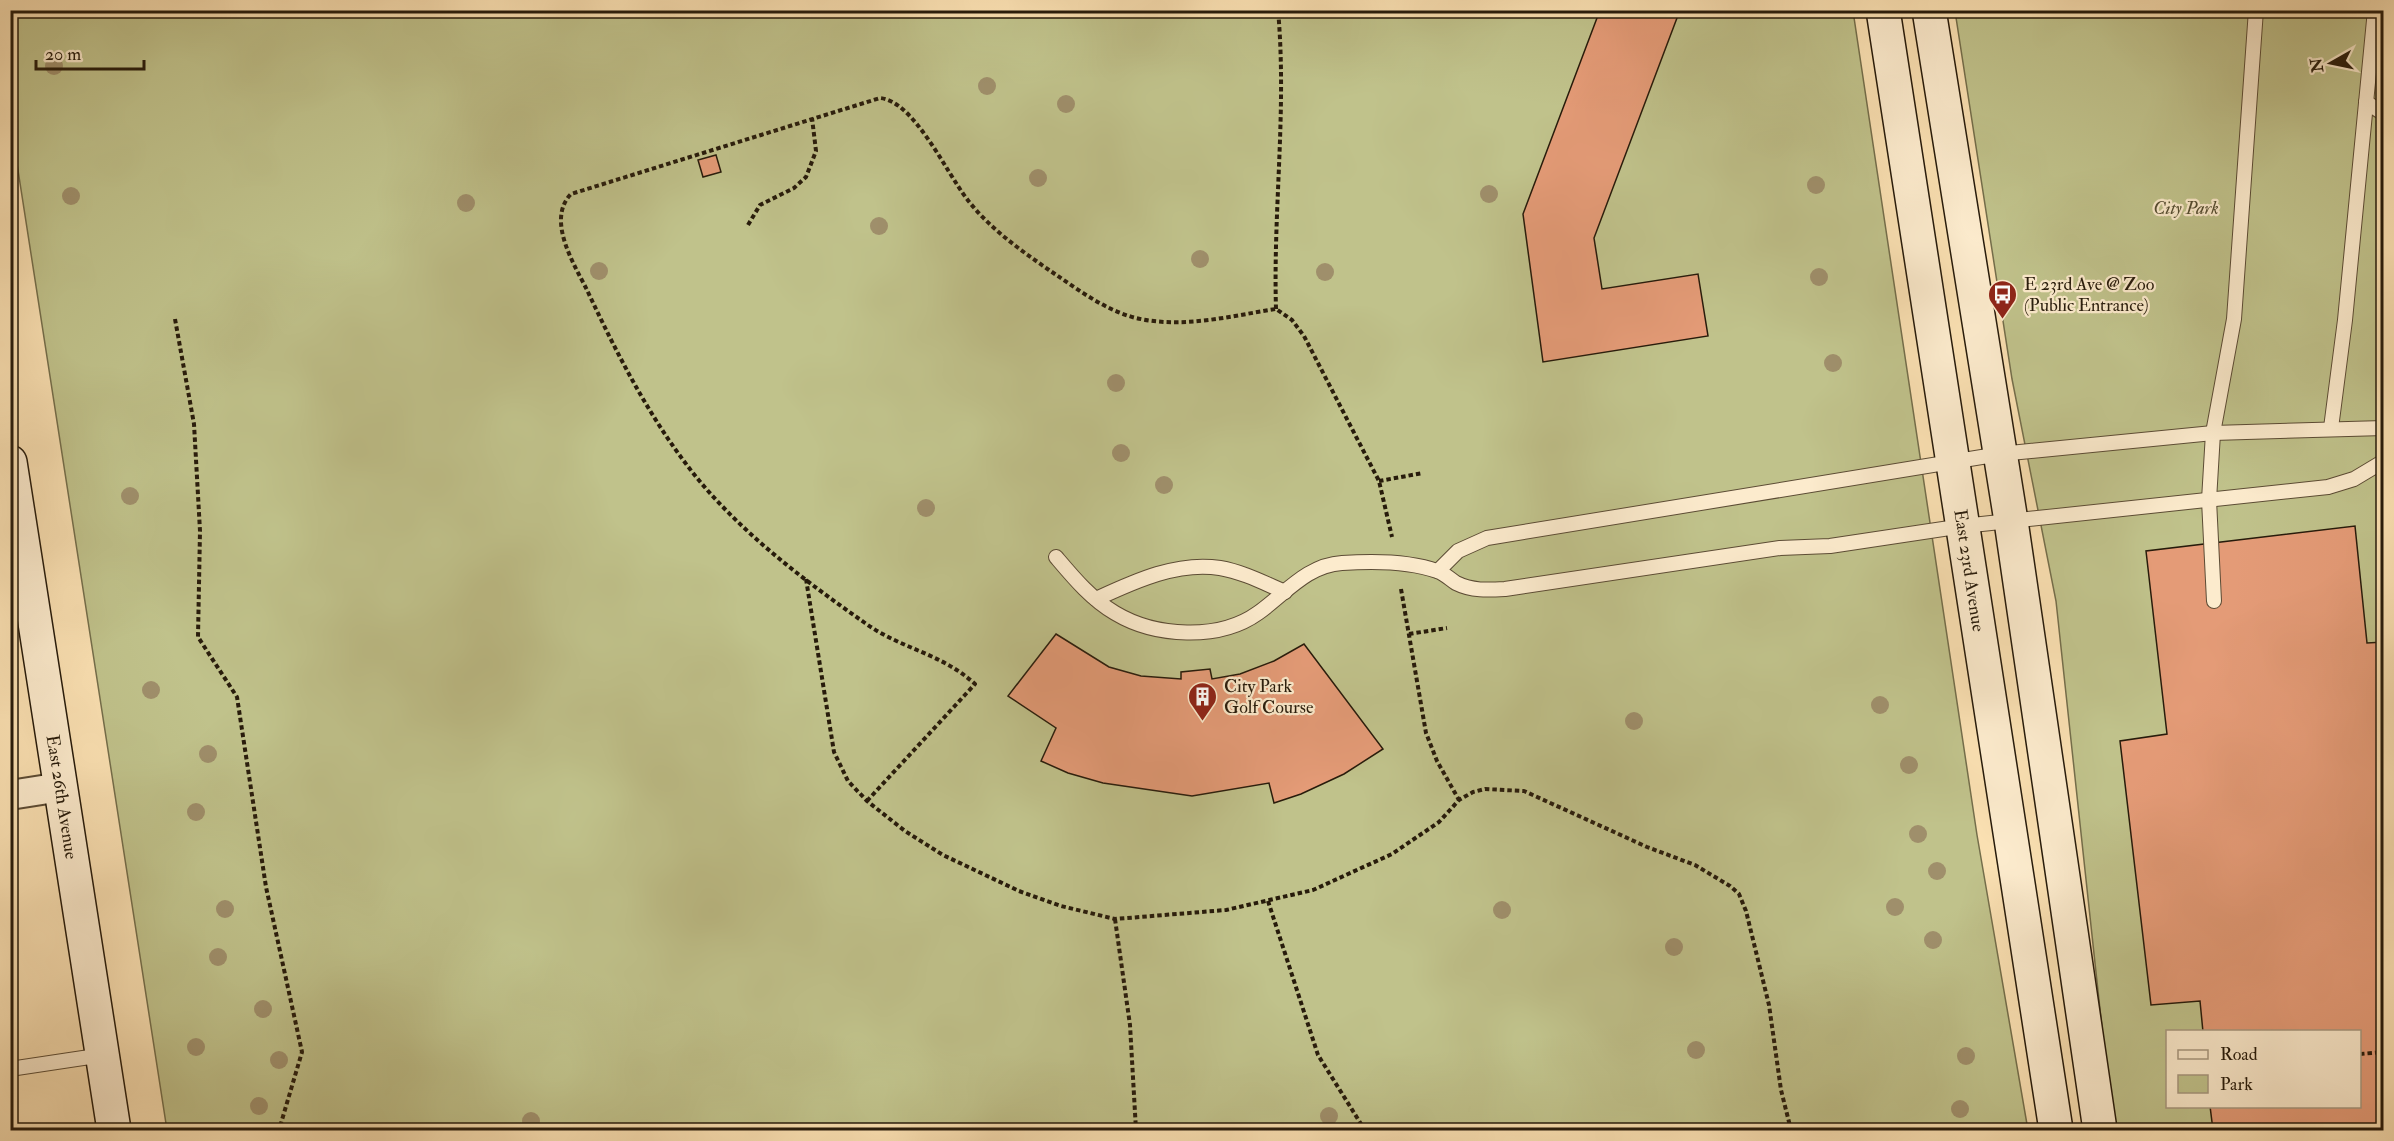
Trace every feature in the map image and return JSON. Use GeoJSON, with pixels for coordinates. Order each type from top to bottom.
{"type":"FeatureCollection","features":[{"type":"Feature","properties":{"kind":"main road","name":"East 23rd Avenue"},"geometry":{"type":"LineString","coordinates":[[1883,10],[2056,1131]]}},
{"type":"Feature","properties":{"kind":"main road"},"geometry":{"type":"LineString","coordinates":[[1929,10],[2011,521],[2100,1131]]}},
{"type":"Feature","properties":{"kind":"main road","name":"East 26th Avenue"},"geometry":{"type":"LineString","coordinates":[[10,462],[114,1131]]}},
{"type":"Feature","properties":{"kind":"street"},"geometry":{"type":"LineString","coordinates":[[10,795],[61,787]]}},
{"type":"Feature","properties":{"kind":"lane"},"geometry":{"type":"LineString","coordinates":[[2214,601],[2209,500],[2213,433],[2234,319],[2256,10]]}},
{"type":"Feature","properties":{"kind":"lane"},"geometry":{"type":"LineString","coordinates":[[2331,428],[2375,10]]}},
{"type":"Feature","properties":{"kind":"lane"},"geometry":{"type":"LineString","coordinates":[[2366,102],[2384,114]]}},
{"type":"Feature","properties":{"kind":"lane"},"geometry":{"type":"LineString","coordinates":[[1438,571],[1458,551],[1487,538],[2000,454],[2213,433],[2384,428]]}},
{"type":"Feature","properties":{"kind":"lane"},"geometry":{"type":"LineString","coordinates":[[1056,556],[1096,599],[1113,612],[1148,627],[1192,632],[1235,625],[1256,615],[1314,570],[1328,565],[1397,564],[1438,571],[1458,584],[1480,591],[1505,589],[1780,548],[1830,546],[1963,525],[2328,487],[2354,479],[2384,461]]}},
{"type":"Feature","properties":{"kind":"lane"},"geometry":{"type":"LineString","coordinates":[[1096,599],[1152,576],[1194,568],[1230,571],[1285,592]]}},
{"type":"Feature","properties":{"kind":"lane"},"geometry":{"type":"LineString","coordinates":[[10,1070],[103,1055]]}},
{"type":"Feature","properties":{"kind":"path"},"geometry":{"type":"LineString","coordinates":[[1276,309],[1274,245],[1281,99],[1278,10]]}},
{"type":"Feature","properties":{"kind":"path"},"geometry":{"type":"LineString","coordinates":[[867,801],[975,684],[950,664],[891,640],[806,579],[778,558],[740,523],[698,478],[662,430],[628,374],[572,259],[562,232],[560,213],[563,202],[571,194],[584,188],[812,118],[880,98],[891,99],[915,123],[968,200],[1016,248],[1071,285],[1115,310],[1136,318],[1188,322],[1276,309],[1292,320],[1304,336],[1380,481],[1423,473]]}},
{"type":"Feature","properties":{"kind":"path"},"geometry":{"type":"LineString","coordinates":[[748,225],[760,205],[794,188],[806,177],[816,151],[812,118]]}},
{"type":"Feature","properties":{"kind":"path"},"geometry":{"type":"LineString","coordinates":[[175,320],[194,424],[200,531],[198,637],[237,697],[267,887],[302,1052],[279,1131]]}},
{"type":"Feature","properties":{"kind":"path"},"geometry":{"type":"LineString","coordinates":[[806,579],[834,752],[848,781],[867,801],[905,831],[954,860],[1029,895],[1061,906],[1115,919],[1226,910],[1313,890],[1392,854],[1439,822],[1459,800],[1473,792],[1485,789],[1524,791],[1647,847],[1695,865],[1739,894],[1753,932],[1767,995],[1781,1090],[1791,1131]]}},
{"type":"Feature","properties":{"kind":"path"},"geometry":{"type":"LineString","coordinates":[[1447,628],[1409,634],[1426,733],[1437,761],[1459,800]]}},
{"type":"Feature","properties":{"kind":"path"},"geometry":{"type":"LineString","coordinates":[[1268,901],[1318,1055],[1361,1124],[1362,1131]]}},
{"type":"Feature","properties":{"kind":"path"},"geometry":{"type":"LineString","coordinates":[[1115,919],[1130,1025],[1136,1131]]}},
{"type":"Feature","properties":{"kind":"path"},"geometry":{"type":"LineString","coordinates":[[2361,1054],[2384,1052]]}},
{"type":"Feature","properties":{"kind":"green space","name":"City Park Golf Course"},"geometry":{"type":"Polygon","coordinates":[[[10,11],[1853,11],[1977,835],[2028,1130],[167,1130],[11,125],[10,11]]]}},
{"type":"Feature","properties":{"kind":"green space","name":"City Park"},"geometry":{"type":"Polygon","coordinates":[[[1955,11],[2383,11],[2383,1130],[2113,1130],[2056,601],[2012,379],[1955,11]]]}},
{"type":"Feature","properties":{"kind":"building"},"geometry":{"type":"Polygon","coordinates":[[[1600,10],[1680,10],[1594,238],[1602,289],[1698,274],[1708,336],[1543,362],[1523,214],[1600,10]]]}},
{"type":"Feature","properties":{"kind":"building"},"geometry":{"type":"Polygon","coordinates":[[[716,155],[721,172],[703,177],[698,160],[716,155]]]}},
{"type":"Feature","properties":{"kind":"building"},"geometry":{"type":"Polygon","coordinates":[[[2355,526],[2367,643],[2384,642],[2384,1130],[2213,1130],[2210,1108],[2361,1108],[2361,1030],[2203,1030],[2200,1001],[2151,1005],[2120,741],[2167,734],[2146,551],[2355,526]]]}},
{"type":"Feature","properties":{"kind":"building","name":"City Park Golf Course"},"geometry":{"type":"Polygon","coordinates":[[[1056,634],[1109,667],[1141,676],[1181,679],[1181,672],[1210,669],[1212,679],[1240,674],[1274,661],[1304,644],[1383,749],[1344,774],[1301,794],[1274,803],[1269,783],[1192,796],[1103,783],[1068,773],[1041,761],[1056,728],[1008,696],[1056,634]]]}},
{"type":"Feature","properties":{"kind":"place","name":"E 23rd Ave @ Zoo (Public Entrance)"},"geometry":{"type":"Point","coordinates":[2003,320]}},
{"type":"Feature","properties":{"kind":"place","name":"City Park Golf Course"},"geometry":{"type":"Point","coordinates":[1203,722]}}]}
